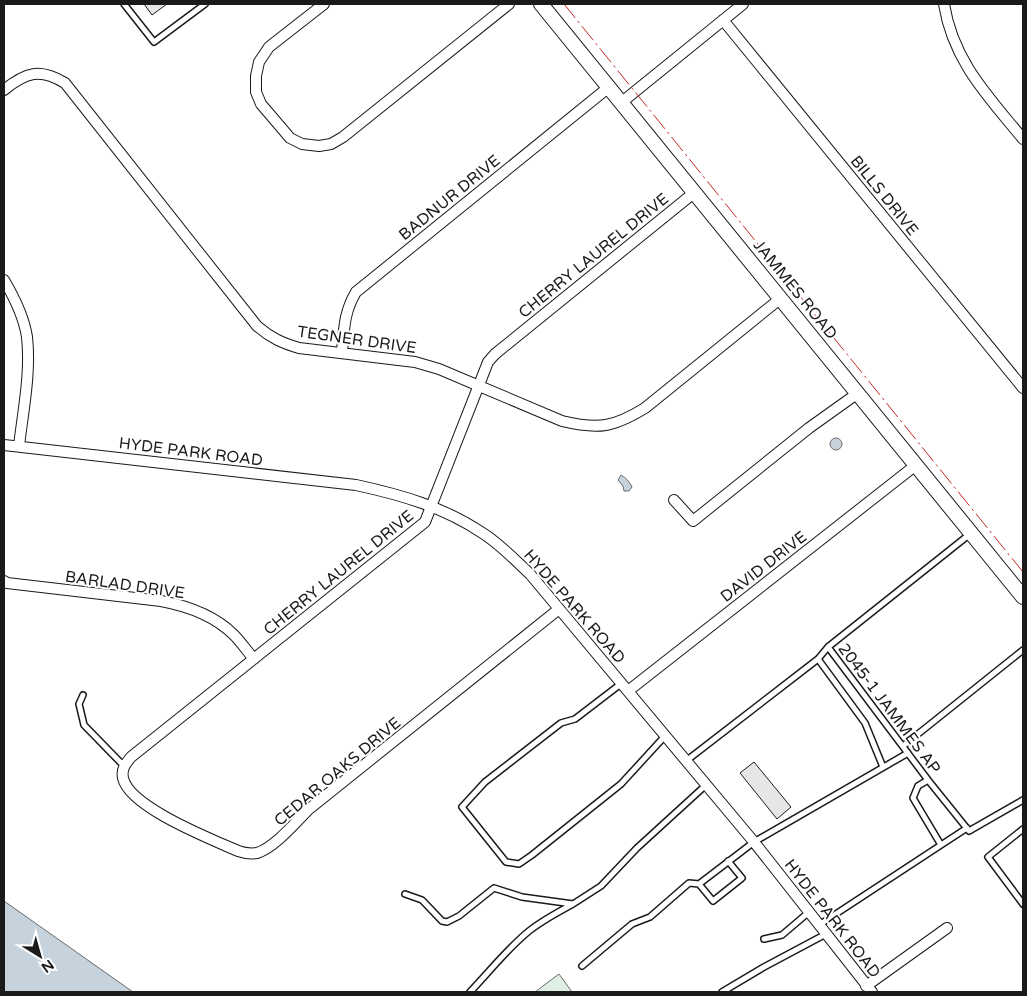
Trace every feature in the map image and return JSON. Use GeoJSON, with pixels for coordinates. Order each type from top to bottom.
{"type":"FeatureCollection","features":[{"type":"Feature","properties":{"kind":"street"},"geometry":{"type":"LineString","coordinates":[[324,4],[269,47],[259,62],[256,76],[256,92],[261,104],[277,124],[290,138],[302,144],[319,146],[331,144],[343,137],[510,4]]}},
{"type":"Feature","properties":{"kind":"street","name":"JAMMES ROAD"},"geometry":{"type":"LineString","coordinates":[[541,4],[1023,597]]}},
{"type":"Feature","properties":{"kind":"street"},"geometry":{"type":"LineString","coordinates":[[622,102],[743,4]]}},
{"type":"Feature","properties":{"kind":"street"},"geometry":{"type":"LineString","coordinates":[[944,4],[953,39],[964,62],[976,81],[1023,139]]}},
{"type":"Feature","properties":{"kind":"street","name":"BILLS DRIVE"},"geometry":{"type":"LineString","coordinates":[[723,20],[1023,388]]}},
{"type":"Feature","properties":{"kind":"street","name":"TEGNER DRIVE"},"geometry":{"type":"LineString","coordinates":[[4,90],[16,80],[28,75],[42,74],[54,77],[65,83],[257,326],[282,343],[299,348],[415,362],[439,369],[562,421],[579,425],[598,426],[616,423],[631,416],[645,408],[781,298]]}},
{"type":"Feature","properties":{"kind":"street","name":"BADNUR DRIVE"},"geometry":{"type":"LineString","coordinates":[[342,352],[345,318],[349,304],[356,292],[609,87]]}},
{"type":"Feature","properties":{"kind":"street","name":"CHERRY LAUREL DRIVE"},"geometry":{"type":"LineString","coordinates":[[123,771],[131,757],[425,522],[488,362],[495,354],[695,192]]}},
{"type":"Feature","properties":{"kind":"street"},"geometry":{"type":"LineString","coordinates":[[4,280],[21,316],[26,336],[28,357],[28,373],[19,446]]}},
{"type":"Feature","properties":{"kind":"street"},"geometry":{"type":"LineString","coordinates":[[674,500],[692,521],[808,428],[858,393]]}},
{"type":"Feature","properties":{"kind":"street","name":"HYDE PARK ROAD"},"geometry":{"type":"LineString","coordinates":[[4,445],[356,485],[386,491],[432,506],[484,534],[530,574],[559,608],[754,842],[869,989]]}},
{"type":"Feature","properties":{"kind":"street","name":"DAVID DRIVE"},"geometry":{"type":"LineString","coordinates":[[625,687],[916,465]]}},
{"type":"Feature","properties":{"kind":"street","name":"BARLAD DRIVE"},"geometry":{"type":"LineString","coordinates":[[4,581],[7,583],[180,604],[216,620],[234,635],[254,659]]}},
{"type":"Feature","properties":{"kind":"street","name":"CEDAR OAKS DRIVE"},"geometry":{"type":"LineString","coordinates":[[123,771],[127,788],[157,812],[238,851],[256,853],[275,843],[309,810],[559,608]]}},
{"type":"Feature","properties":{"kind":"street"},"geometry":{"type":"LineString","coordinates":[[869,989],[947,928]]}},
{"type":"Feature","properties":{"kind":"lane"},"geometry":{"type":"LineString","coordinates":[[124,4],[154,42],[205,4]]}},
{"type":"Feature","properties":{"kind":"lane","name":"2045-1 JAMMES AP"},"geometry":{"type":"LineString","coordinates":[[967,828],[928,780],[828,647],[972,534]]}},
{"type":"Feature","properties":{"kind":"lane"},"geometry":{"type":"LineString","coordinates":[[686,761],[818,659],[828,647]]}},
{"type":"Feature","properties":{"kind":"lane"},"geometry":{"type":"LineString","coordinates":[[903,746],[1023,650]]}},
{"type":"Feature","properties":{"kind":"lane"},"geometry":{"type":"LineString","coordinates":[[818,659],[865,723],[883,768]]}},
{"type":"Feature","properties":{"kind":"lane"},"geometry":{"type":"LineString","coordinates":[[625,687],[575,719],[561,723],[485,782],[462,807],[506,862],[519,864],[621,784],[666,736]]}},
{"type":"Feature","properties":{"kind":"lane"},"geometry":{"type":"LineString","coordinates":[[83,695],[79,704],[84,725],[123,771]]}},
{"type":"Feature","properties":{"kind":"lane"},"geometry":{"type":"LineString","coordinates":[[582,966],[632,924],[650,917],[689,883],[699,884],[754,842],[908,753]]}},
{"type":"Feature","properties":{"kind":"lane"},"geometry":{"type":"LineString","coordinates":[[928,780],[918,786],[913,798],[941,845]]}},
{"type":"Feature","properties":{"kind":"lane"},"geometry":{"type":"LineString","coordinates":[[470,992],[498,961],[530,931],[601,886],[637,848],[706,785]]}},
{"type":"Feature","properties":{"kind":"lane"},"geometry":{"type":"LineString","coordinates":[[819,925],[967,828],[969,831],[1023,800]]}},
{"type":"Feature","properties":{"kind":"lane"},"geometry":{"type":"LineString","coordinates":[[1023,829],[988,856],[1023,904]]}},
{"type":"Feature","properties":{"kind":"lane"},"geometry":{"type":"LineString","coordinates":[[699,884],[713,901],[742,878],[728,861]]}},
{"type":"Feature","properties":{"kind":"lane"},"geometry":{"type":"LineString","coordinates":[[405,894],[422,900],[442,921],[446,922],[459,916],[494,888],[522,897],[573,904]]}},
{"type":"Feature","properties":{"kind":"lane"},"geometry":{"type":"LineString","coordinates":[[764,938],[782,935],[809,912]]}},
{"type":"Feature","properties":{"kind":"lane"},"geometry":{"type":"LineString","coordinates":[[722,992],[826,934]]}},
{"type":"Feature","properties":{"kind":"green space"},"geometry":{"type":"Polygon","coordinates":[[[559,974],[572,992],[535,992],[559,974]]]}},
{"type":"Feature","properties":{"kind":"shaded area"},"geometry":{"type":"Polygon","coordinates":[[[834,438],[838,438],[842,444],[838,450],[834,450],[830,446],[830,442],[834,438]]]}},
{"type":"Feature","properties":{"kind":"shaded area"},"geometry":{"type":"Polygon","coordinates":[[[621,475],[628,480],[632,487],[629,491],[624,491],[623,486],[618,480],[621,475]]]}},
{"type":"Feature","properties":{"kind":"shaded area"},"geometry":{"type":"Polygon","coordinates":[[[4,901],[133,992],[4,992],[4,901]]]}},
{"type":"Feature","properties":{"kind":"building"},"geometry":{"type":"Polygon","coordinates":[[[144,4],[167,4],[152,15],[144,4]]]}},
{"type":"Feature","properties":{"kind":"building"},"geometry":{"type":"Polygon","coordinates":[[[754,762],[791,807],[777,819],[740,773],[754,762]]]}},
{"type":"Feature","properties":{"kind":"power"},"geometry":{"type":"LineString","coordinates":[[564,4],[1023,572]]}}]}
